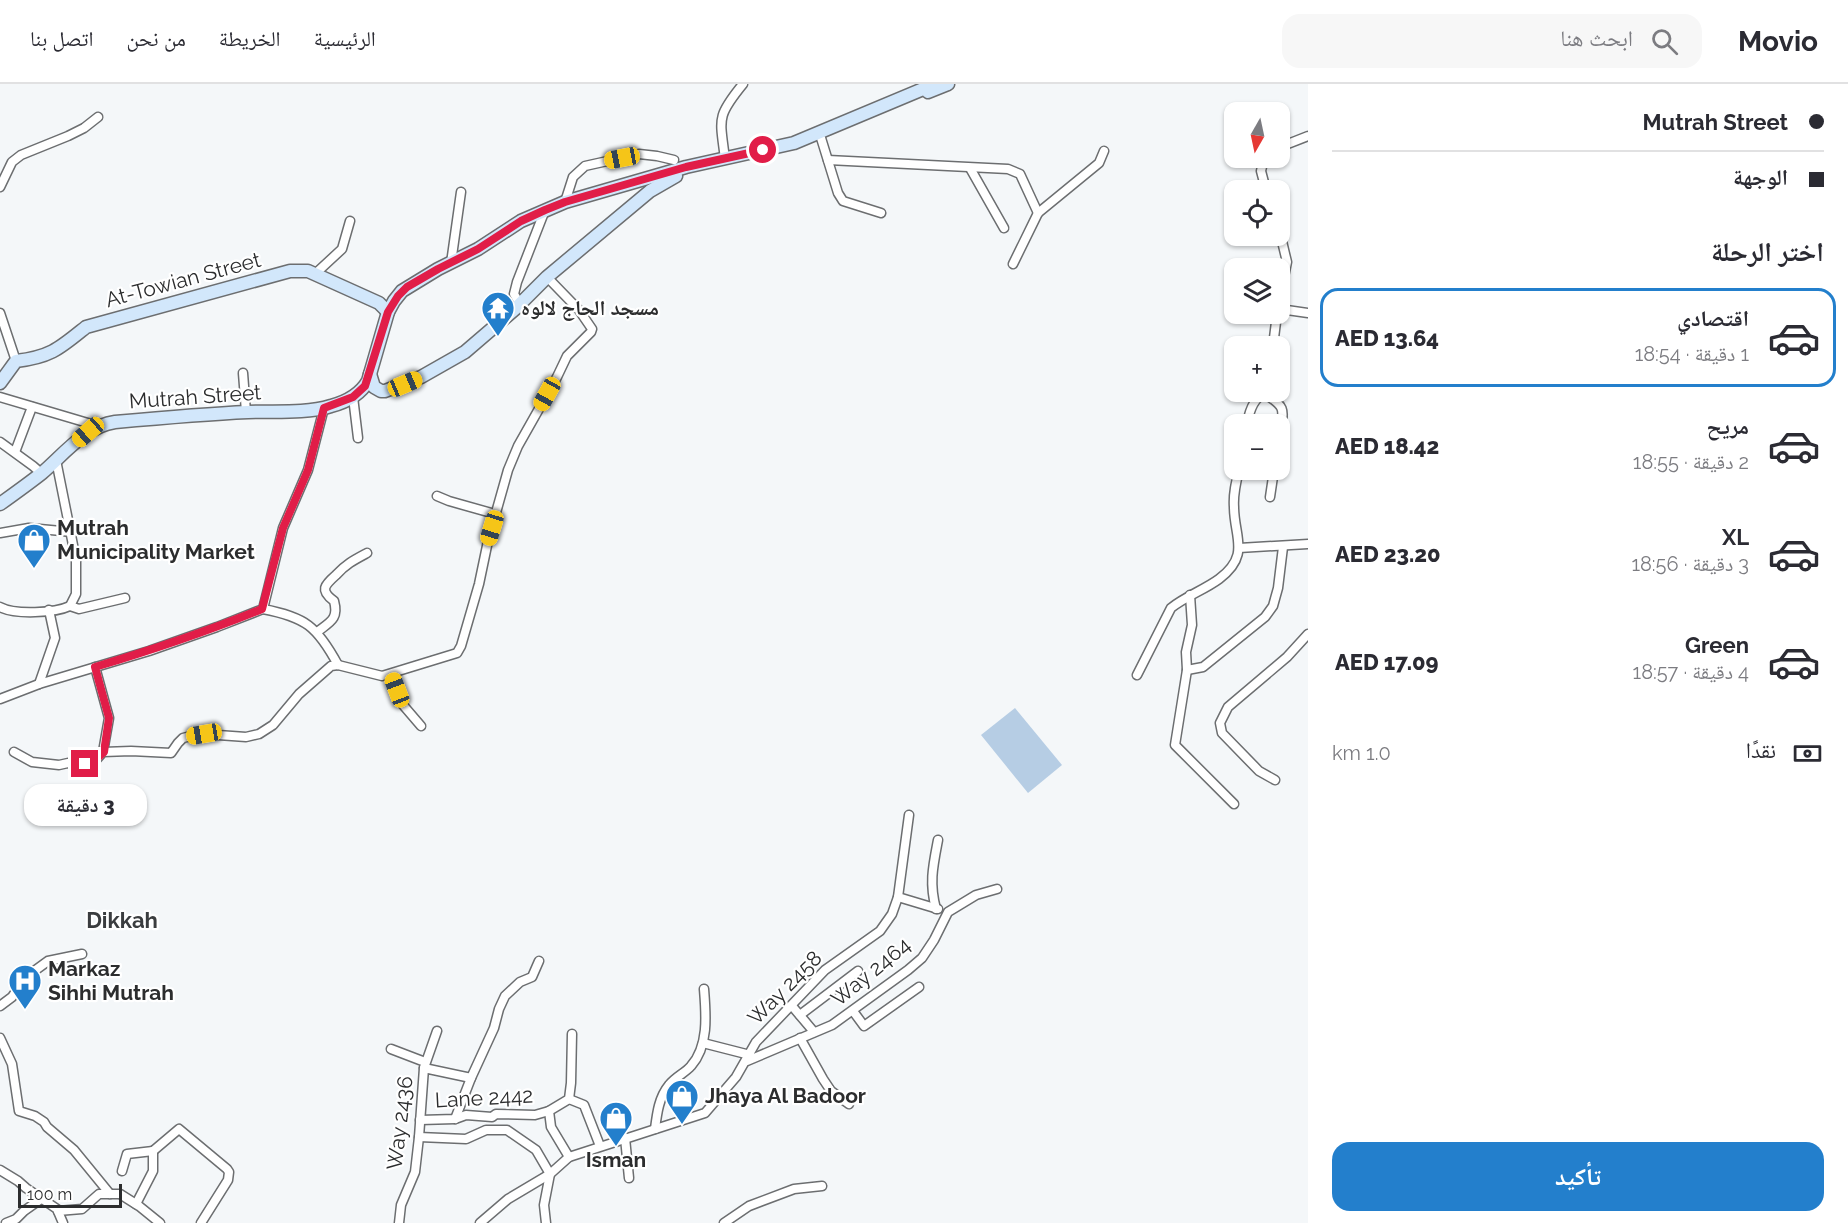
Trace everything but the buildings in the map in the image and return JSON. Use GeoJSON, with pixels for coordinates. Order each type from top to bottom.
{"type":"FeatureCollection","features":[{"type":"Feature","properties":{"kind":"main road"},"geometry":{"type":"LineString","coordinates":[[353,397],[365,386],[388,312],[402,291],[478,249],[521,221],[565,202],[622,186],[680,163],[725,159],[806,139],[934,84]]}},
{"type":"Feature","properties":{"kind":"main road"},"geometry":{"type":"LineString","coordinates":[[370,374],[371,384],[374,387],[381,391],[389,390],[421,377],[465,352],[547,277],[659,185],[676,176],[782,152],[821,138],[948,84]]}},
{"type":"Feature","properties":{"kind":"main road"},"geometry":{"type":"LineString","coordinates":[[622,186],[633,195],[634,205]]}},
{"type":"Feature","properties":{"kind":"main road","name":"At-Towian Street"},"geometry":{"type":"LineString","coordinates":[[16,361],[39,358],[61,347],[86,327],[290,271],[308,271],[379,303],[388,312]]}},
{"type":"Feature","properties":{"kind":"main road"},"geometry":{"type":"LineString","coordinates":[[0,383],[16,361]]}},
{"type":"Feature","properties":{"kind":"main road","name":"Mutrah Street"},"geometry":{"type":"LineString","coordinates":[[0,504],[98,426],[115,422],[246,412],[308,410],[324,408],[353,397]]}},
{"type":"Feature","properties":{"kind":"street"},"geometry":{"type":"LineString","coordinates":[[725,159],[721,120],[723,111],[743,84]]}},
{"type":"Feature","properties":{"kind":"street"},"geometry":{"type":"LineString","coordinates":[[0,187],[12,162],[21,155],[68,136],[84,128],[98,117]]}},
{"type":"Feature","properties":{"kind":"street"},"geometry":{"type":"LineString","coordinates":[[1290,143],[1308,136]]}},
{"type":"Feature","properties":{"kind":"street"},"geometry":{"type":"LineString","coordinates":[[821,138],[838,193],[843,201],[881,213]]}},
{"type":"Feature","properties":{"kind":"street"},"geometry":{"type":"LineString","coordinates":[[1013,264],[1038,213],[1099,163],[1104,152]]}},
{"type":"Feature","properties":{"kind":"street"},"geometry":{"type":"LineString","coordinates":[[565,202],[573,177],[585,166],[639,154],[657,156],[680,163]]}},
{"type":"Feature","properties":{"kind":"street"},"geometry":{"type":"LineString","coordinates":[[828,160],[1008,169],[1020,174],[1038,213]]}},
{"type":"Feature","properties":{"kind":"street"},"geometry":{"type":"LineString","coordinates":[[970,168],[1004,228]]}},
{"type":"Feature","properties":{"kind":"street"},"geometry":{"type":"LineString","coordinates":[[451,263],[461,192]]}},
{"type":"Feature","properties":{"kind":"street"},"geometry":{"type":"LineString","coordinates":[[520,304],[514,294],[517,282],[545,210]]}},
{"type":"Feature","properties":{"kind":"street"},"geometry":{"type":"LineString","coordinates":[[315,274],[342,249],[350,221]]}},
{"type":"Feature","properties":{"kind":"street"},"geometry":{"type":"LineString","coordinates":[[14,752],[32,762],[59,765],[89,764],[104,752],[131,751],[167,754],[174,751],[183,738],[191,736],[204,734],[246,737],[259,734],[273,725],[299,694],[326,670],[338,665],[382,676],[457,653],[476,594],[495,514],[518,446],[567,356],[592,329],[579,310],[547,277]]}},
{"type":"Feature","properties":{"kind":"street"},"geometry":{"type":"LineString","coordinates":[[1290,310],[1308,313]]}},
{"type":"Feature","properties":{"kind":"street"},"geometry":{"type":"LineString","coordinates":[[0,313],[16,361]]}},
{"type":"Feature","properties":{"kind":"street"},"geometry":{"type":"LineString","coordinates":[[243,373],[246,412]]}},
{"type":"Feature","properties":{"kind":"street"},"geometry":{"type":"LineString","coordinates":[[0,397],[98,426]]}},
{"type":"Feature","properties":{"kind":"street"},"geometry":{"type":"LineString","coordinates":[[353,397],[358,438]]}},
{"type":"Feature","properties":{"kind":"street"},"geometry":{"type":"LineString","coordinates":[[15,452],[32,407]]}},
{"type":"Feature","properties":{"kind":"street"},"geometry":{"type":"LineString","coordinates":[[262,609],[283,528],[308,470],[324,408]]}},
{"type":"Feature","properties":{"kind":"street"},"geometry":{"type":"LineString","coordinates":[[0,442],[41,473]]}},
{"type":"Feature","properties":{"kind":"street"},"geometry":{"type":"LineString","coordinates":[[0,607],[8,611],[61,610],[70,606],[76,594],[76,560],[72,532],[56,460]]}},
{"type":"Feature","properties":{"kind":"street"},"geometry":{"type":"LineString","coordinates":[[1137,675],[1171,608],[1219,579],[1236,560],[1239,539],[1234,508],[1238,480]]}},
{"type":"Feature","properties":{"kind":"street"},"geometry":{"type":"LineString","coordinates":[[1270,497],[1273,480]]}},
{"type":"Feature","properties":{"kind":"street"},"geometry":{"type":"LineString","coordinates":[[437,496],[495,514]]}},
{"type":"Feature","properties":{"kind":"street"},"geometry":{"type":"LineString","coordinates":[[0,533],[29,528],[72,532]]}},
{"type":"Feature","properties":{"kind":"street"},"geometry":{"type":"LineString","coordinates":[[1239,548],[1308,544]]}},
{"type":"Feature","properties":{"kind":"street"},"geometry":{"type":"LineString","coordinates":[[1187,670],[1203,667],[1265,617],[1273,606],[1278,588],[1283,547]]}},
{"type":"Feature","properties":{"kind":"street"},"geometry":{"type":"LineString","coordinates":[[318,632],[334,618],[336,613],[334,601],[327,596],[325,591],[326,584],[344,565],[367,553]]}},
{"type":"Feature","properties":{"kind":"street"},"geometry":{"type":"LineString","coordinates":[[1190,595],[1192,625],[1186,652],[1187,670],[1176,745],[1234,804]]}},
{"type":"Feature","properties":{"kind":"street"},"geometry":{"type":"LineString","coordinates":[[70,606],[79,609],[125,598]]}},
{"type":"Feature","properties":{"kind":"street"},"geometry":{"type":"LineString","coordinates":[[0,699],[39,684],[149,651],[262,609],[289,614],[318,632],[338,665]]}},
{"type":"Feature","properties":{"kind":"street"},"geometry":{"type":"LineString","coordinates":[[39,684],[55,638],[49,610]]}},
{"type":"Feature","properties":{"kind":"street"},"geometry":{"type":"LineString","coordinates":[[1275,780],[1259,771],[1222,734],[1220,723],[1228,707],[1287,657],[1308,634]]}},
{"type":"Feature","properties":{"kind":"street"},"geometry":{"type":"LineString","coordinates":[[95,667],[109,718],[104,752]]}},
{"type":"Feature","properties":{"kind":"street"},"geometry":{"type":"LineString","coordinates":[[391,674],[403,705],[421,726]]}},
{"type":"Feature","properties":{"kind":"street","name":"Way 2458"},"geometry":{"type":"LineString","coordinates":[[480,1223],[508,1199],[550,1174],[569,1157],[705,1113],[736,1077],[756,1042],[825,970],[880,931],[892,914],[898,897],[909,815]]}},
{"type":"Feature","properties":{"kind":"street"},"geometry":{"type":"LineString","coordinates":[[936,909],[931,875],[938,840]]}},
{"type":"Feature","properties":{"kind":"street"},"geometry":{"type":"LineString","coordinates":[[898,897],[948,912],[976,895],[997,889]]}},
{"type":"Feature","properties":{"kind":"street","name":"Way 2464"},"geometry":{"type":"LineString","coordinates":[[748,1058],[832,1025],[853,1011],[922,958],[948,912]]}},
{"type":"Feature","properties":{"kind":"street"},"geometry":{"type":"LineString","coordinates":[[0,1006],[12,997],[26,977],[48,961],[82,954]]}},
{"type":"Feature","properties":{"kind":"street"},"geometry":{"type":"LineString","coordinates":[[455,1119],[494,1028],[505,996],[520,982],[532,977],[539,961]]}},
{"type":"Feature","properties":{"kind":"street"},"geometry":{"type":"LineString","coordinates":[[800,1015],[858,971]]}},
{"type":"Feature","properties":{"kind":"street"},"geometry":{"type":"LineString","coordinates":[[853,1011],[864,1026],[919,987]]}},
{"type":"Feature","properties":{"kind":"street"},"geometry":{"type":"LineString","coordinates":[[655,1129],[658,1106],[669,1084],[692,1065],[703,1043],[706,1015],[704,989]]}},
{"type":"Feature","properties":{"kind":"street"},"geometry":{"type":"LineString","coordinates":[[792,1006],[814,1032]]}},
{"type":"Feature","properties":{"kind":"street"},"geometry":{"type":"LineString","coordinates":[[392,1049],[425,1065],[437,1031]]}},
{"type":"Feature","properties":{"kind":"street"},"geometry":{"type":"LineString","coordinates":[[569,1157],[551,1127],[549,1111],[568,1099],[571,1083],[572,1034]]}},
{"type":"Feature","properties":{"kind":"street"},"geometry":{"type":"LineString","coordinates":[[800,1038],[831,1091],[849,1104]]}},
{"type":"Feature","properties":{"kind":"street"},"geometry":{"type":"LineString","coordinates":[[1,1043],[12,1064],[19,1111],[35,1116],[44,1122],[74,1150],[110,1194]]}},
{"type":"Feature","properties":{"kind":"street"},"geometry":{"type":"LineString","coordinates":[[703,1043],[748,1058]]}},
{"type":"Feature","properties":{"kind":"street","name":"Way 2436"},"geometry":{"type":"LineString","coordinates":[[399,1223],[401,1205],[414,1172],[425,1065],[471,1078]]}},
{"type":"Feature","properties":{"kind":"street"},"geometry":{"type":"LineString","coordinates":[[568,1099],[584,1105],[600,1146]]}},
{"type":"Feature","properties":{"kind":"street","name":"Lane 2442"},"geometry":{"type":"LineString","coordinates":[[420,1120],[455,1119],[466,1114],[492,1117],[496,1114],[535,1115],[549,1111]]}},
{"type":"Feature","properties":{"kind":"street"},"geometry":{"type":"LineString","coordinates":[[122,1171],[127,1154],[153,1151],[179,1129],[229,1172],[228,1180],[201,1223]]}},
{"type":"Feature","properties":{"kind":"street"},"geometry":{"type":"LineString","coordinates":[[419,1137],[466,1139],[486,1130],[507,1130],[536,1150],[550,1174],[544,1205],[546,1223]]}},
{"type":"Feature","properties":{"kind":"street"},"geometry":{"type":"LineString","coordinates":[[625,1138],[629,1178]]}},
{"type":"Feature","properties":{"kind":"street"},"geometry":{"type":"LineString","coordinates":[[74,1150],[84,1145]]}},
{"type":"Feature","properties":{"kind":"street"},"geometry":{"type":"LineString","coordinates":[[136,1204],[153,1171],[153,1151]]}},
{"type":"Feature","properties":{"kind":"street"},"geometry":{"type":"LineString","coordinates":[[0,1170],[18,1180],[58,1211],[63,1223]]}},
{"type":"Feature","properties":{"kind":"street"},"geometry":{"type":"LineString","coordinates":[[724,1223],[749,1206],[794,1189],[822,1186]]}},
{"type":"Feature","properties":{"kind":"street"},"geometry":{"type":"LineString","coordinates":[[58,1211],[82,1209],[99,1194],[120,1194],[160,1223]]}},
{"type":"Feature","properties":{"kind":"street"},"geometry":{"type":"LineString","coordinates":[[6,1223],[16,1220],[41,1199]]}},
{"type":"Feature","properties":{"kind":"shaded area"},"geometry":{"type":"Polygon","coordinates":[[[1015,708],[1062,765],[1028,793],[981,735],[1015,708]]]}},
{"type":"Feature","properties":{"kind":"place","name":"مسجد الحاج لالوه"},"geometry":{"type":"Point","coordinates":[498,337]}},
{"type":"Feature","properties":{"kind":"place","name":"Mutrah Municipality Market"},"geometry":{"type":"Point","coordinates":[34,569]}},
{"type":"Feature","properties":{"kind":"place","name":"Markaz Sihhi Mutrah"},"geometry":{"type":"Point","coordinates":[25,1010]}},
{"type":"Feature","properties":{"kind":"place","name":"Jhaya Al Badoor"},"geometry":{"type":"Point","coordinates":[682,1125]}},
{"type":"Feature","properties":{"kind":"place","name":"Isman"},"geometry":{"type":"Point","coordinates":[616,1147]}},
{"type":"Feature","properties":{"kind":"district","name":"Dikkah"},"geometry":{"type":"Point","coordinates":[122,920]}},
{"type":"Feature","properties":{"kind":"route"},"geometry":{"type":"LineString","coordinates":[[85,764],[92,763],[104,752],[109,718],[95,667],[149,651],[262,609],[283,528],[308,470],[324,408],[353,397],[365,386],[388,312],[402,291],[438,269],[478,249],[521,221],[565,202],[686,167],[763,150]]}}]}
